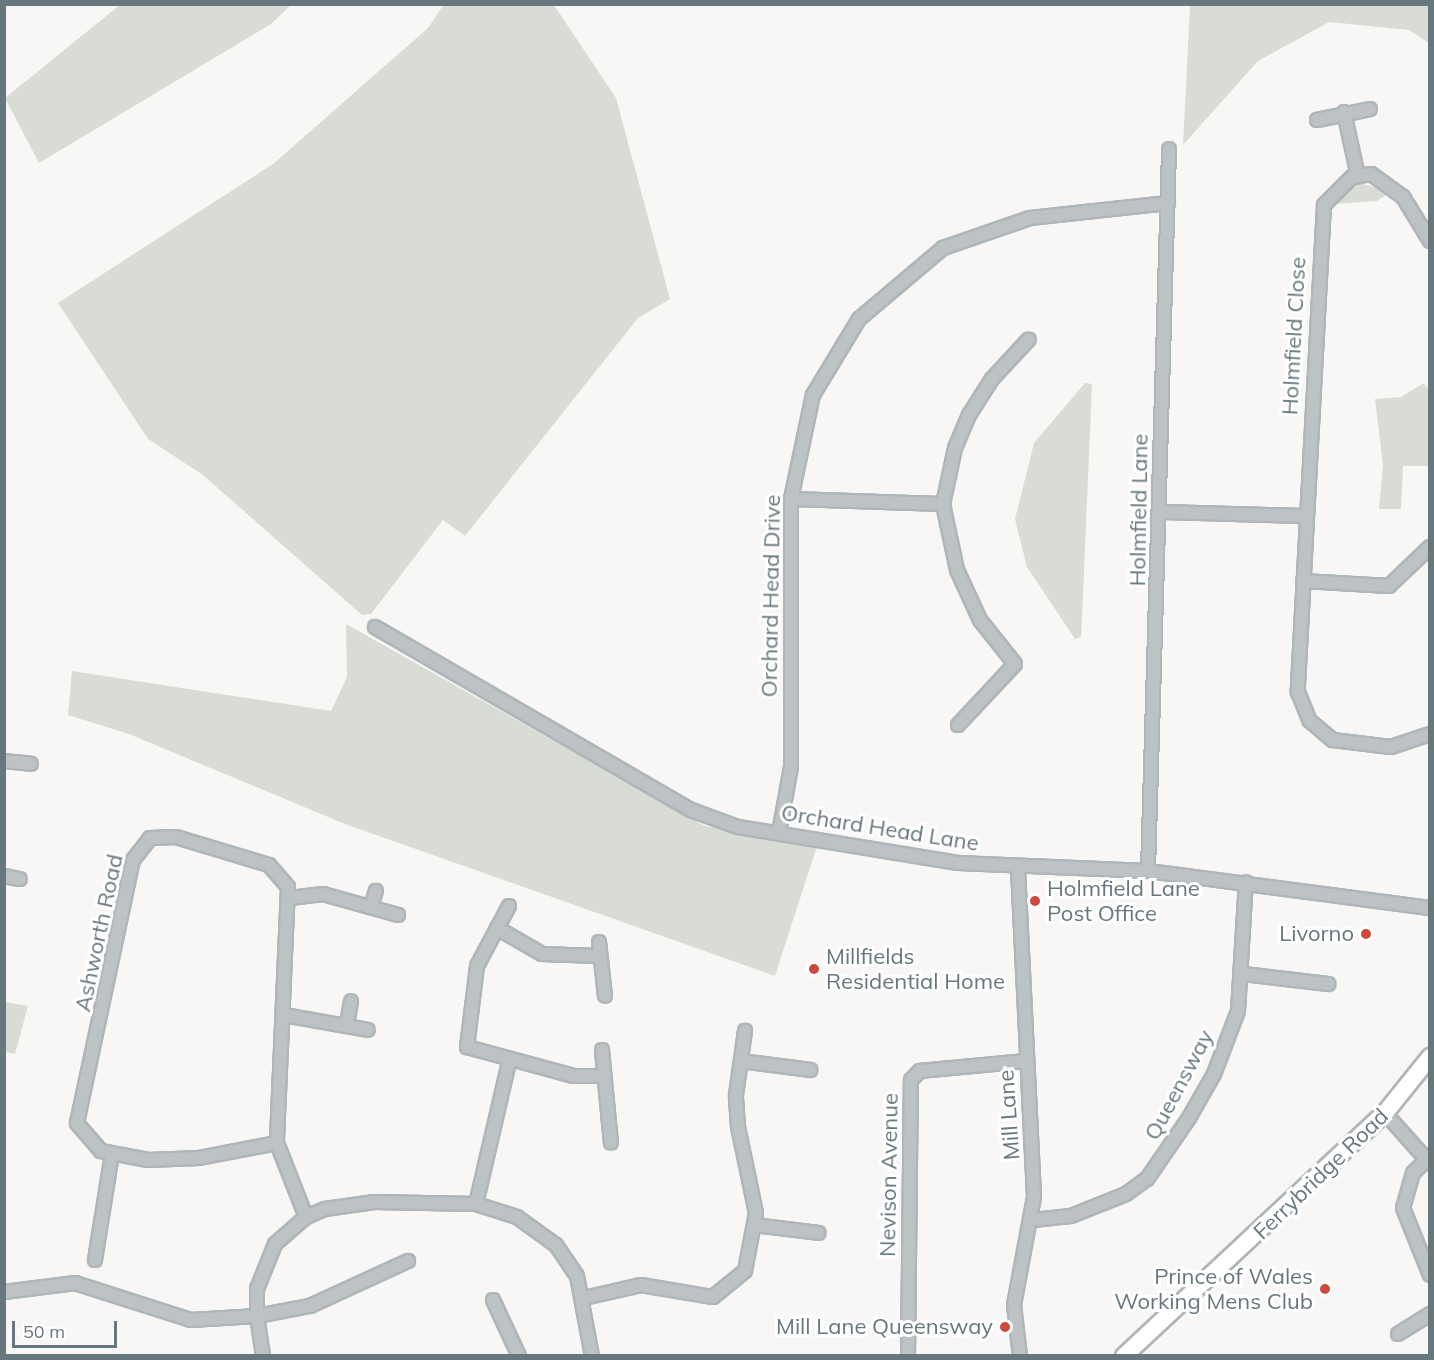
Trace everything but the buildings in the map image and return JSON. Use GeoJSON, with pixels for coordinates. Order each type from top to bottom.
{"type":"FeatureCollection","features":[{"type":"Feature","properties":{"kind":"street"},"geometry":{"type":"LineString","coordinates":[[1317,120],[1344,112],[1370,109]]}},
{"type":"Feature","properties":{"kind":"street"},"geometry":{"type":"LineString","coordinates":[[1344,112],[1358,176],[1371,174],[1397,190],[1430,241]]}},
{"type":"Feature","properties":{"kind":"street","name":"Holmfield Lane"},"geometry":{"type":"LineString","coordinates":[[1148,871],[1169,149]]}},
{"type":"Feature","properties":{"kind":"street","name":"Holmfield Close"},"geometry":{"type":"LineString","coordinates":[[1358,176],[1335,191],[1320,217],[1298,692],[1310,720],[1333,740],[1366,748],[1391,747],[1430,734]]}},
{"type":"Feature","properties":{"kind":"street","name":"Orchard Head Drive"},"geometry":{"type":"LineString","coordinates":[[780,833],[791,767],[791,500],[813,395],[859,319],[943,248],[1030,218],[1168,203]]}},
{"type":"Feature","properties":{"kind":"street"},"geometry":{"type":"LineString","coordinates":[[958,724],[1015,664],[980,620],[957,570],[943,504],[955,448],[969,416],[992,379],[1029,339]]}},
{"type":"Feature","properties":{"kind":"street"},"geometry":{"type":"LineString","coordinates":[[791,500],[943,504]]}},
{"type":"Feature","properties":{"kind":"street"},"geometry":{"type":"LineString","coordinates":[[1160,512],[1306,516]]}},
{"type":"Feature","properties":{"kind":"street"},"geometry":{"type":"LineString","coordinates":[[1303,581],[1389,586],[1430,547]]}},
{"type":"Feature","properties":{"kind":"street","name":"Orchard Head Lane"},"geometry":{"type":"LineString","coordinates":[[375,627],[691,810],[738,827],[1018,869],[1148,871],[1246,882],[1430,908]]}},
{"type":"Feature","properties":{"kind":"street"},"geometry":{"type":"LineString","coordinates":[[4,761],[31,764]]}},
{"type":"Feature","properties":{"kind":"street","name":"Ashworth Road"},"geometry":{"type":"LineString","coordinates":[[277,1143],[174,1161],[112,1154],[87,1139],[77,1111],[94,1054],[133,860],[143,842],[176,837],[269,865],[285,879],[290,898],[277,1143],[306,1217]]}},
{"type":"Feature","properties":{"kind":"street","name":"Mill Lane"},"geometry":{"type":"LineString","coordinates":[[1018,869],[1033,1220],[1014,1305],[1020,1356]]}},
{"type":"Feature","properties":{"kind":"street"},"geometry":{"type":"LineString","coordinates":[[4,876],[20,879]]}},
{"type":"Feature","properties":{"kind":"street","name":"Queensway"},"geometry":{"type":"LineString","coordinates":[[1033,1220],[1096,1208],[1147,1179],[1214,1074],[1238,1011],[1243,974],[1246,882]]}},
{"type":"Feature","properties":{"kind":"street"},"geometry":{"type":"LineString","coordinates":[[371,907],[376,891]]}},
{"type":"Feature","properties":{"kind":"street"},"geometry":{"type":"LineString","coordinates":[[290,898],[323,894],[398,915]]}},
{"type":"Feature","properties":{"kind":"street"},"geometry":{"type":"LineString","coordinates":[[509,906],[477,966],[465,1043],[470,1050],[509,1062],[574,1076],[603,1076]]}},
{"type":"Feature","properties":{"kind":"street"},"geometry":{"type":"LineString","coordinates":[[497,928],[542,954],[597,956]]}},
{"type":"Feature","properties":{"kind":"street"},"geometry":{"type":"LineString","coordinates":[[599,942],[597,956],[605,996]]}},
{"type":"Feature","properties":{"kind":"street"},"geometry":{"type":"LineString","coordinates":[[1243,974],[1328,984]]}},
{"type":"Feature","properties":{"kind":"street"},"geometry":{"type":"LineString","coordinates":[[346,1024],[351,1001]]}},
{"type":"Feature","properties":{"kind":"street"},"geometry":{"type":"LineString","coordinates":[[284,1015],[346,1024],[368,1030]]}},
{"type":"Feature","properties":{"kind":"street"},"geometry":{"type":"LineString","coordinates":[[584,1298],[641,1285],[714,1297],[745,1271],[754,1225],[753,1192],[738,1127],[741,1061],[745,1031]]}},
{"type":"Feature","properties":{"kind":"street"},"geometry":{"type":"LineString","coordinates":[[602,1050],[611,1143]]}},
{"type":"Feature","properties":{"kind":"street","name":"Ferrybridge Road"},"geometry":{"type":"LineString","coordinates":[[1124,1356],[1385,1113],[1430,1057]]}},
{"type":"Feature","properties":{"kind":"street"},"geometry":{"type":"LineString","coordinates":[[741,1061],[810,1070]]}},
{"type":"Feature","properties":{"kind":"street","name":"Nevison Avenue"},"geometry":{"type":"LineString","coordinates":[[908,1356],[911,1080],[920,1071],[1026,1061]]}},
{"type":"Feature","properties":{"kind":"street"},"geometry":{"type":"LineString","coordinates":[[476,1204],[509,1062]]}},
{"type":"Feature","properties":{"kind":"street"},"geometry":{"type":"LineString","coordinates":[[1385,1113],[1428,1158],[1404,1192],[1403,1208],[1430,1275]]}},
{"type":"Feature","properties":{"kind":"street"},"geometry":{"type":"LineString","coordinates":[[95,1260],[112,1154]]}},
{"type":"Feature","properties":{"kind":"street"},"geometry":{"type":"LineString","coordinates":[[263,1356],[257,1317],[257,1289],[275,1244],[306,1217],[325,1209],[375,1202],[476,1204],[517,1217],[546,1236],[577,1276],[584,1298],[592,1356]]}},
{"type":"Feature","properties":{"kind":"street"},"geometry":{"type":"LineString","coordinates":[[754,1225],[819,1233]]}},
{"type":"Feature","properties":{"kind":"street"},"geometry":{"type":"LineString","coordinates":[[4,1292],[75,1283],[191,1320],[257,1317],[310,1306],[408,1262]]}},
{"type":"Feature","properties":{"kind":"street"},"geometry":{"type":"LineString","coordinates":[[493,1300],[519,1356]]}},
{"type":"Feature","properties":{"kind":"street"},"geometry":{"type":"LineString","coordinates":[[1398,1334],[1430,1314]]}},
{"type":"Feature","properties":{"kind":"shaded area"},"geometry":{"type":"Polygon","coordinates":[[[121,4],[291,5],[271,24],[39,163],[5,98],[121,4]]]}},
{"type":"Feature","properties":{"kind":"shaded area"},"geometry":{"type":"Polygon","coordinates":[[[444,4],[554,5],[616,98],[670,299],[638,318],[465,536],[443,520],[371,614],[362,615],[203,475],[148,439],[58,303],[273,164],[428,28],[444,4]]]}},
{"type":"Feature","properties":{"kind":"shaded area"},"geometry":{"type":"Polygon","coordinates":[[[1190,5],[1429,5],[1429,43],[1409,30],[1329,22],[1258,61],[1183,145],[1190,5]]]}},
{"type":"Feature","properties":{"kind":"shaded area"},"geometry":{"type":"Polygon","coordinates":[[[1360,183],[1390,192],[1377,201],[1333,204],[1345,188],[1360,183]]]}},
{"type":"Feature","properties":{"kind":"shaded area"},"geometry":{"type":"Polygon","coordinates":[[[1085,383],[1092,384],[1081,637],[1075,639],[1027,567],[1015,519],[1034,443],[1085,383]]]}},
{"type":"Feature","properties":{"kind":"shaded area"},"geometry":{"type":"Polygon","coordinates":[[[1424,383],[1429,391],[1429,466],[1403,466],[1401,509],[1379,509],[1383,465],[1375,399],[1401,397],[1424,383]]]}},
{"type":"Feature","properties":{"kind":"shaded area"},"geometry":{"type":"Polygon","coordinates":[[[346,624],[705,826],[817,846],[775,976],[345,824],[129,734],[68,715],[72,671],[331,711],[347,677],[346,624]]]}},
{"type":"Feature","properties":{"kind":"shaded area"},"geometry":{"type":"Polygon","coordinates":[[[5,1002],[28,1006],[15,1054],[5,1052],[5,1002]]]}},
{"type":"Feature","properties":{"kind":"place","name":"Holmfield Lane Post Office"},"geometry":{"type":"Point","coordinates":[1035,901]}},
{"type":"Feature","properties":{"kind":"place","name":"Livorno"},"geometry":{"type":"Point","coordinates":[1366,934]}},
{"type":"Feature","properties":{"kind":"place","name":"Millfields Residential Home"},"geometry":{"type":"Point","coordinates":[814,969]}},
{"type":"Feature","properties":{"kind":"place","name":"Prince of Wales Working Mens Club"},"geometry":{"type":"Point","coordinates":[1325,1289]}},
{"type":"Feature","properties":{"kind":"place","name":"Mill Lane Queensway"},"geometry":{"type":"Point","coordinates":[1005,1327]}}]}
